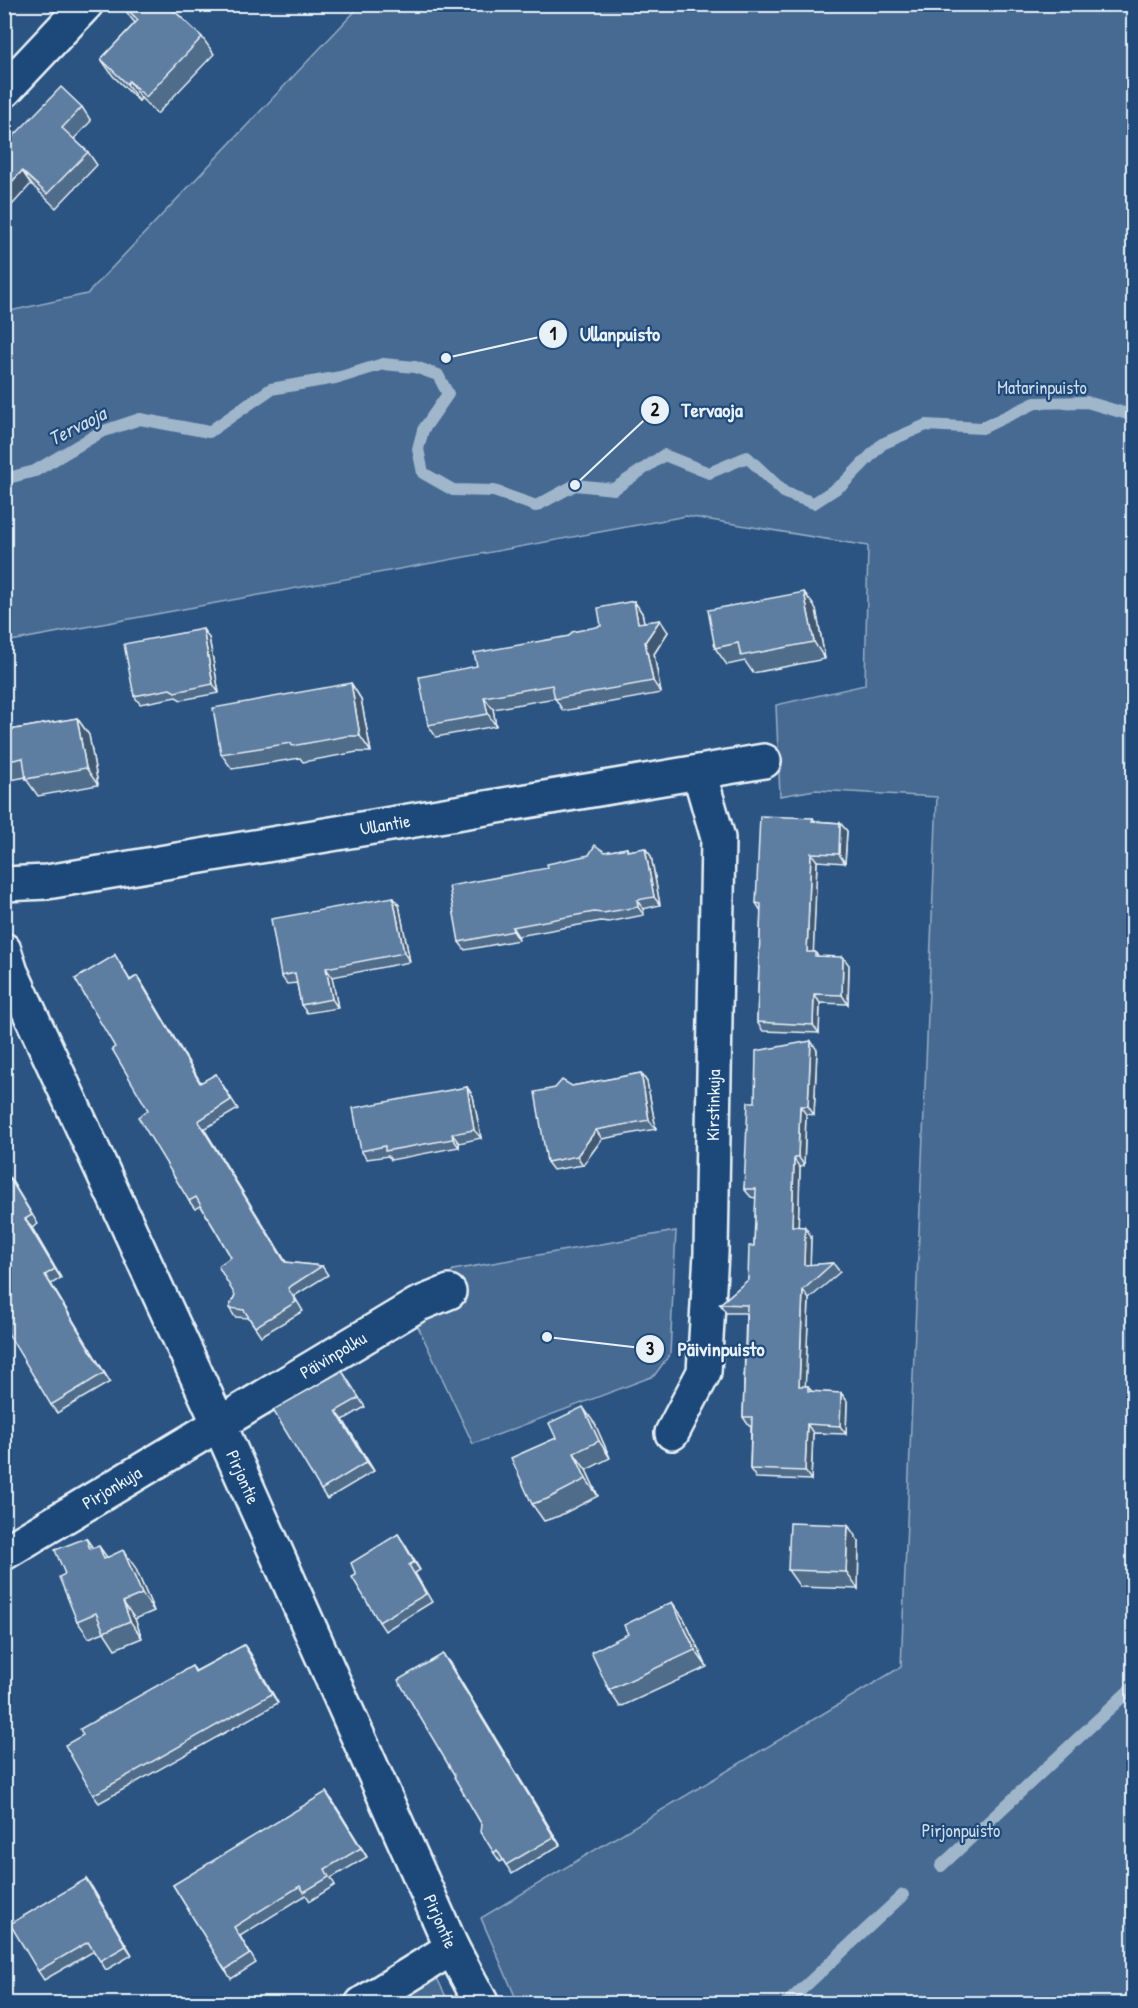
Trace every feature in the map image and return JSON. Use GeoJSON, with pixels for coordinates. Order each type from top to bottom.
{"type":"FeatureCollection","features":[{"type":"Feature","properties":{"kind":"street"},"geometry":{"type":"LineString","coordinates":[[4,91],[86,4]]}},
{"type":"Feature","properties":{"kind":"street","name":"Ullantie"},"geometry":{"type":"LineString","coordinates":[[4,884],[47,882],[764,761]]}},
{"type":"Feature","properties":{"kind":"street","name":"Kirstinkuja"},"geometry":{"type":"LineString","coordinates":[[672,1433],[704,1372],[711,1253],[718,838],[699,772]]}},
{"type":"Feature","properties":{"kind":"street","name":"Pirjontie"},"geometry":{"type":"LineString","coordinates":[[7,966],[219,1424],[452,1948],[482,2004]]}},
{"type":"Feature","properties":{"kind":"street","name":"Päivinpolku"},"geometry":{"type":"LineString","coordinates":[[219,1424],[417,1305],[449,1292]]}},
{"type":"Feature","properties":{"kind":"street","name":"Pirjonkuja"},"geometry":{"type":"LineString","coordinates":[[4,1553],[219,1424]]}},
{"type":"Feature","properties":{"kind":"street"},"geometry":{"type":"LineString","coordinates":[[362,2004],[452,1948]]}},
{"type":"Feature","properties":{"kind":"green space"},"geometry":{"type":"Polygon","coordinates":[[[361,5],[1133,5],[1133,2003],[518,2003],[481,1918],[901,1667],[937,797],[815,790],[780,796],[776,705],[865,685],[868,546],[686,516],[5,642],[5,312],[87,294],[361,5]]]}},
{"type":"Feature","properties":{"kind":"green space"},"geometry":{"type":"Polygon","coordinates":[[[676,1231],[670,1354],[654,1376],[473,1444],[415,1320],[453,1270],[676,1231]]]}},
{"type":"Feature","properties":{"kind":"green space"},"geometry":{"type":"Polygon","coordinates":[[[437,1978],[449,2003],[394,2004],[437,1978]]]}},
{"type":"Feature","properties":{"kind":"building"},"geometry":{"type":"Polygon","coordinates":[[[122,4],[167,4],[202,37],[146,97],[129,81],[127,84],[101,59],[138,20],[122,4]]]}},
{"type":"Feature","properties":{"kind":"building"},"geometry":{"type":"Polygon","coordinates":[[[61,87],[82,107],[62,128],[88,152],[47,194],[22,171],[4,190],[4,146],[61,87]]]}},
{"type":"Feature","properties":{"kind":"building"},"geometry":{"type":"Polygon","coordinates":[[[804,592],[814,642],[741,656],[738,643],[715,648],[708,610],[804,592]]]}},
{"type":"Feature","properties":{"kind":"building"},"geometry":{"type":"Polygon","coordinates":[[[634,601],[638,623],[660,620],[645,642],[653,681],[555,699],[552,685],[484,697],[488,714],[428,725],[419,677],[477,666],[474,653],[569,636],[572,632],[601,626],[598,608],[634,601]]]}},
{"type":"Feature","properties":{"kind":"building"},"geometry":{"type":"Polygon","coordinates":[[[203,629],[213,684],[175,692],[170,689],[134,696],[124,644],[203,629]]]}},
{"type":"Feature","properties":{"kind":"building"},"geometry":{"type":"Polygon","coordinates":[[[351,683],[360,736],[347,736],[292,746],[291,743],[221,754],[213,708],[351,683]]]}},
{"type":"Feature","properties":{"kind":"building"},"geometry":{"type":"Polygon","coordinates":[[[77,718],[86,768],[26,779],[23,758],[4,762],[4,731],[77,718]]]}},
{"type":"Feature","properties":{"kind":"building"},"geometry":{"type":"Polygon","coordinates":[[[760,816],[813,818],[812,821],[840,823],[839,854],[811,853],[807,952],[815,952],[815,956],[843,957],[842,995],[814,994],[813,1025],[757,1022],[761,904],[756,903],[760,816]]]}},
{"type":"Feature","properties":{"kind":"building"},"geometry":{"type":"Polygon","coordinates":[[[595,845],[605,852],[645,848],[654,897],[637,900],[638,907],[603,913],[594,912],[512,927],[513,931],[459,942],[449,886],[548,868],[547,864],[589,855],[595,845]]]}},
{"type":"Feature","properties":{"kind":"building"},"geometry":{"type":"Polygon","coordinates":[[[393,897],[404,953],[326,968],[332,999],[301,1005],[295,973],[281,976],[271,919],[393,897]]]}},
{"type":"Feature","properties":{"kind":"building"},"geometry":{"type":"Polygon","coordinates":[[[115,955],[130,981],[137,976],[200,1083],[216,1074],[231,1100],[198,1121],[285,1262],[322,1266],[288,1288],[296,1302],[255,1327],[244,1310],[229,1308],[235,1295],[218,1266],[231,1257],[196,1197],[189,1201],[138,1117],[148,1110],[112,1049],[115,1047],[75,979],[115,955]]]}},
{"type":"Feature","properties":{"kind":"building"},"geometry":{"type":"Polygon","coordinates":[[[811,1041],[808,1106],[800,1106],[798,1156],[794,1159],[792,1226],[805,1227],[804,1265],[833,1263],[803,1290],[799,1386],[808,1386],[808,1391],[841,1393],[840,1426],[807,1424],[805,1471],[750,1469],[752,1417],[743,1417],[747,1305],[720,1304],[748,1280],[749,1246],[754,1246],[756,1189],[744,1189],[748,1102],[755,1102],[756,1051],[811,1041]]]}},
{"type":"Feature","properties":{"kind":"building"},"geometry":{"type":"Polygon","coordinates":[[[641,1073],[649,1120],[596,1130],[577,1156],[547,1162],[535,1092],[555,1088],[562,1080],[572,1086],[641,1073]]]}},
{"type":"Feature","properties":{"kind":"building"},"geometry":{"type":"Polygon","coordinates":[[[467,1087],[474,1130],[452,1134],[453,1139],[385,1151],[385,1146],[361,1151],[353,1108],[467,1087]]]}},
{"type":"Feature","properties":{"kind":"building"},"geometry":{"type":"Polygon","coordinates":[[[4,1169],[32,1215],[25,1219],[55,1269],[45,1275],[104,1373],[51,1405],[4,1327],[4,1169]]]}},
{"type":"Feature","properties":{"kind":"building"},"geometry":{"type":"Polygon","coordinates":[[[342,1371],[359,1398],[336,1411],[367,1462],[321,1490],[273,1410],[342,1371]]]}},
{"type":"Feature","properties":{"kind":"building"},"geometry":{"type":"Polygon","coordinates":[[[583,1407],[599,1441],[574,1453],[586,1479],[532,1504],[511,1458],[556,1438],[549,1423],[583,1407]]]}},
{"type":"Feature","properties":{"kind":"building"},"geometry":{"type":"Polygon","coordinates":[[[790,1523],[848,1525],[846,1572],[788,1570],[790,1523]]]}},
{"type":"Feature","properties":{"kind":"building"},"geometry":{"type":"Polygon","coordinates":[[[398,1534],[414,1562],[409,1565],[426,1594],[379,1622],[352,1577],[356,1575],[351,1563],[398,1534]]]}},
{"type":"Feature","properties":{"kind":"building"},"geometry":{"type":"Polygon","coordinates":[[[86,1538],[90,1549],[99,1546],[104,1559],[123,1550],[142,1594],[123,1602],[130,1621],[104,1632],[96,1613],[77,1621],[59,1577],[65,1574],[55,1550],[86,1538]]]}},
{"type":"Feature","properties":{"kind":"building"},"geometry":{"type":"Polygon","coordinates":[[[672,1602],[695,1650],[609,1690],[591,1652],[628,1634],[624,1625],[672,1602]]]}},
{"type":"Feature","properties":{"kind":"building"},"geometry":{"type":"Polygon","coordinates":[[[244,1645],[272,1694],[93,1795],[65,1745],[83,1735],[80,1729],[192,1666],[195,1672],[244,1645]]]}},
{"type":"Feature","properties":{"kind":"building"},"geometry":{"type":"Polygon","coordinates":[[[443,1654],[554,1837],[506,1865],[497,1850],[494,1853],[481,1832],[482,1825],[398,1680],[443,1654]]]}},
{"type":"Feature","properties":{"kind":"building"},"geometry":{"type":"Polygon","coordinates":[[[326,1792],[361,1848],[325,1869],[329,1877],[304,1892],[300,1886],[234,1927],[250,1954],[225,1970],[173,1885],[326,1792]]]}},
{"type":"Feature","properties":{"kind":"building"},"geometry":{"type":"Polygon","coordinates":[[[86,1879],[126,1946],[100,1961],[88,1942],[38,1971],[10,1924],[86,1879]]]}},
{"type":"Feature","properties":{"kind":"waterway","name":"Tervaoja"},"geometry":{"type":"LineString","coordinates":[[4,479],[35,471],[101,432],[140,419],[209,432],[271,389],[341,377],[383,364],[415,367],[438,375],[448,394],[423,430],[418,449],[423,473],[453,490],[494,491],[536,506],[575,485],[614,489],[664,455],[709,473],[747,457],[785,493],[814,503],[843,484],[882,444],[926,425],[982,428],[1035,403],[1087,402],[1134,416]]}},
{"type":"Feature","properties":{"kind":"waterway"},"geometry":{"type":"LineString","coordinates":[[941,1866],[1134,1686]]}},
{"type":"Feature","properties":{"kind":"waterway"},"geometry":{"type":"LineString","coordinates":[[786,2004],[903,1895]]}},
{"type":"Feature","properties":{"kind":"place","name":"Ullanpuisto"},"geometry":{"type":"Point","coordinates":[446,358]}},
{"type":"Feature","properties":{"kind":"place","name":"Tervaoja"},"geometry":{"type":"Point","coordinates":[575,485]}},
{"type":"Feature","properties":{"kind":"place","name":"Päivinpuisto"},"geometry":{"type":"Point","coordinates":[547,1337]}},
{"type":"Feature","properties":{"kind":"park label","name":"Matarinpuisto"},"geometry":{"type":"Point","coordinates":[1042,388]}},
{"type":"Feature","properties":{"kind":"park label","name":"Pirjonpuisto"},"geometry":{"type":"Point","coordinates":[961,1831]}}]}
